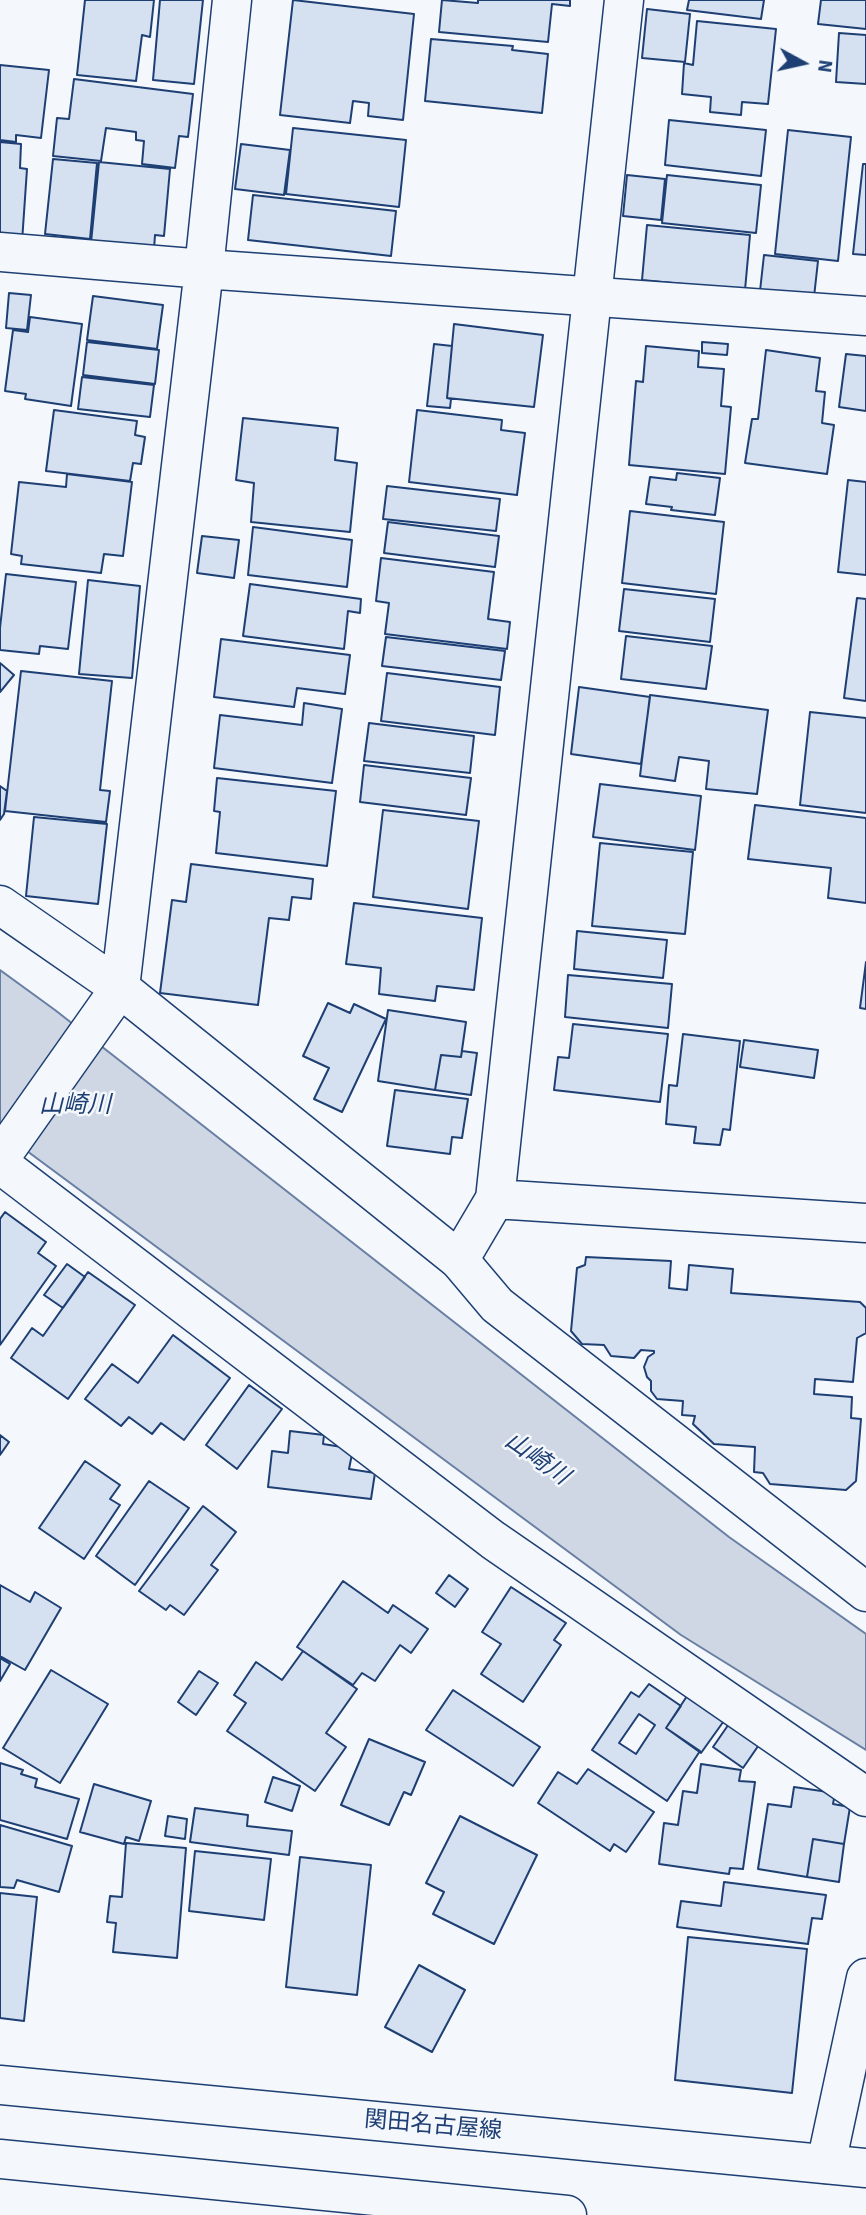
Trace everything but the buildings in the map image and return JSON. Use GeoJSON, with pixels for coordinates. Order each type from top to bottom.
{"type":"FeatureCollection","features":[{"type":"Feature","properties":{"kind":"street"},"geometry":{"type":"LineString","coordinates":[[233,0],[120,988],[2,1157],[493,1541],[866,1797]]}},
{"type":"Feature","properties":{"kind":"street"},"geometry":{"type":"LineString","coordinates":[[459,1260],[495,1199],[624,0]]}},
{"type":"Feature","properties":{"kind":"street"},"geometry":{"type":"LineString","coordinates":[[0,252],[866,316]]}},
{"type":"Feature","properties":{"kind":"street"},"geometry":{"type":"LineString","coordinates":[[0,905],[120,988],[459,1260],[497,1305],[866,1592]]}},
{"type":"Feature","properties":{"kind":"street"},"geometry":{"type":"LineString","coordinates":[[495,1199],[866,1223]]}},
{"type":"Feature","properties":{"kind":"street"},"geometry":{"type":"LineString","coordinates":[[825,2164],[866,1978]]}},
{"type":"Feature","properties":{"kind":"street","name":"関田名古屋線"},"geometry":{"type":"LineString","coordinates":[[0,2085],[866,2168]]}},
{"type":"Feature","properties":{"kind":"street"},"geometry":{"type":"LineString","coordinates":[[0,2159],[351,2205],[567,2215]]}},
{"type":"Feature","properties":{"kind":"water","name":"山崎川"},"geometry":{"type":"Polygon","coordinates":[[[0,970],[55,1010],[729,1537],[866,1634],[866,1750],[681,1635],[0,1131],[0,970]]]}}]}
